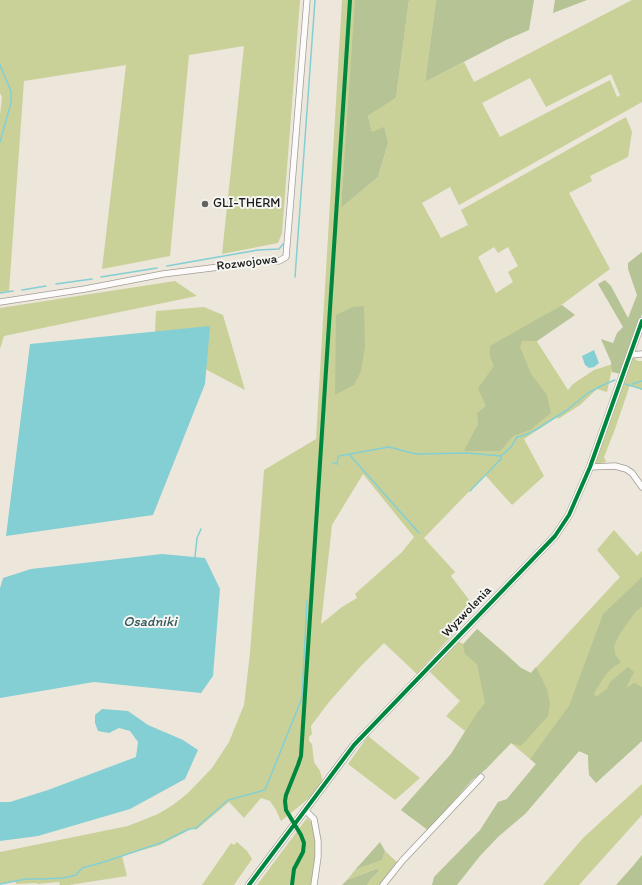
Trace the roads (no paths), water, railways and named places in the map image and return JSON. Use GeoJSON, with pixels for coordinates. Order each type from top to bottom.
{"type":"FeatureCollection","features":[{"type":"Feature","properties":{"kind":"street","name":"Rozwojowa"},"geometry":{"type":"LineString","coordinates":[[0,302],[85,289],[163,274],[259,262],[279,261],[286,257],[307,0]]}},
{"type":"Feature","properties":{"kind":"street","name":"Wyzwolenia"},"geometry":{"type":"LineString","coordinates":[[249,885],[354,746],[554,536],[568,515],[590,467],[642,321]]}},
{"type":"Feature","properties":{"kind":"street"},"geometry":{"type":"LineString","coordinates":[[630,354],[642,354]]}},
{"type":"Feature","properties":{"kind":"street"},"geometry":{"type":"LineString","coordinates":[[590,467],[611,466],[626,469],[632,473],[642,487]]}},
{"type":"Feature","properties":{"kind":"street"},"geometry":{"type":"LineString","coordinates":[[383,885],[402,861],[481,777]]}},
{"type":"Feature","properties":{"kind":"street"},"geometry":{"type":"LineString","coordinates":[[306,811],[314,819],[318,841],[318,857],[314,885]]}},
{"type":"Feature","properties":{"kind":"water"},"geometry":{"type":"Polygon","coordinates":[[[210,326],[205,384],[153,515],[6,536],[30,344],[210,326]]]}},
{"type":"Feature","properties":{"kind":"water"},"geometry":{"type":"Polygon","coordinates":[[[594,350],[599,363],[594,367],[589,368],[585,365],[582,356],[594,350]]]}},
{"type":"Feature","properties":{"kind":"water","name":"Osadniki"},"geometry":{"type":"Polygon","coordinates":[[[162,554],[205,558],[220,589],[213,676],[201,693],[94,682],[0,698],[0,588],[3,578],[31,569],[162,554]]]}},
{"type":"Feature","properties":{"kind":"water"},"geometry":{"type":"Polygon","coordinates":[[[102,709],[128,711],[148,725],[183,740],[198,750],[185,779],[130,809],[38,836],[0,841],[0,802],[10,802],[48,790],[136,757],[138,742],[130,731],[119,728],[109,733],[98,731],[95,723],[95,715],[102,709]]]}},
{"type":"Feature","properties":{"kind":"waterway"},"geometry":{"type":"LineString","coordinates":[[295,277],[315,0]]}},
{"type":"Feature","properties":{"kind":"waterway"},"geometry":{"type":"LineString","coordinates":[[0,65],[11,91],[11,103],[0,142]]}},
{"type":"Feature","properties":{"kind":"waterway"},"geometry":{"type":"LineString","coordinates":[[167,266],[258,250],[279,249],[283,244]]}},
{"type":"Feature","properties":{"kind":"waterway"},"geometry":{"type":"LineString","coordinates":[[101,277],[157,268]]}},
{"type":"Feature","properties":{"kind":"waterway"},"geometry":{"type":"LineString","coordinates":[[56,284],[92,279]]}},
{"type":"Feature","properties":{"kind":"waterway"},"geometry":{"type":"LineString","coordinates":[[22,290],[46,286]]}},
{"type":"Feature","properties":{"kind":"waterway"},"geometry":{"type":"LineString","coordinates":[[0,293],[13,291]]}},
{"type":"Feature","properties":{"kind":"waterway"},"geometry":{"type":"LineString","coordinates":[[470,491],[501,459],[501,456],[511,447],[517,437],[537,429],[567,410],[588,393],[615,380]]}},
{"type":"Feature","properties":{"kind":"waterway"},"geometry":{"type":"LineString","coordinates":[[632,384],[642,381]]}},
{"type":"Feature","properties":{"kind":"waterway"},"geometry":{"type":"LineString","coordinates":[[625,384],[642,389]]}},
{"type":"Feature","properties":{"kind":"waterway"},"geometry":{"type":"LineString","coordinates":[[333,463],[337,464],[339,456],[389,447],[416,454],[467,453],[501,456]]}},
{"type":"Feature","properties":{"kind":"waterway"},"geometry":{"type":"LineString","coordinates":[[349,454],[419,533]]}},
{"type":"Feature","properties":{"kind":"waterway"},"geometry":{"type":"LineString","coordinates":[[195,557],[197,538],[201,529]]}},
{"type":"Feature","properties":{"kind":"waterway"},"geometry":{"type":"LineString","coordinates":[[0,884],[26,879],[63,878],[76,875],[82,868],[163,842],[189,829],[196,828],[228,800],[265,790],[302,698],[307,600]]}},
{"type":"Feature","properties":{"kind":"place","name":"GLI-THERM"},"geometry":{"type":"Point","coordinates":[205,204]}}]}
